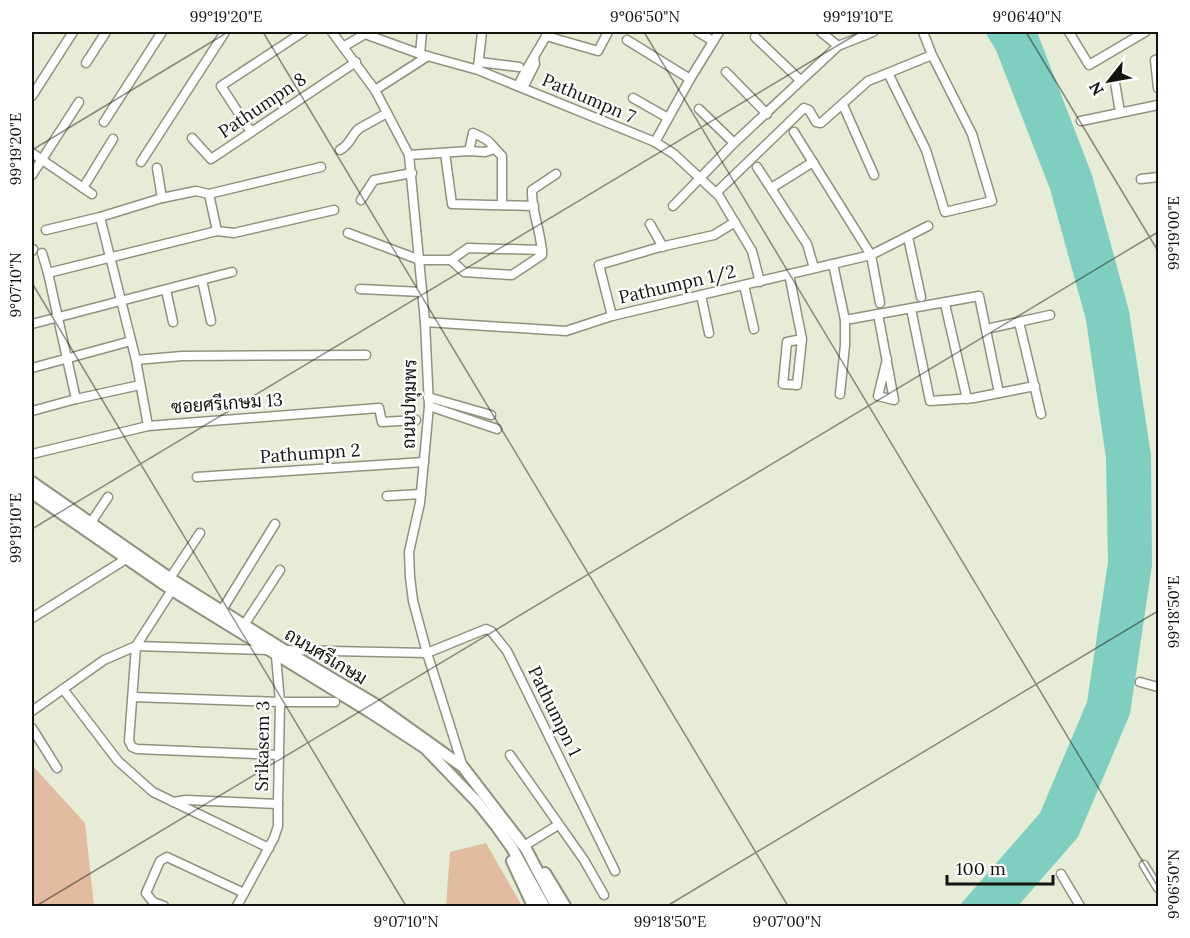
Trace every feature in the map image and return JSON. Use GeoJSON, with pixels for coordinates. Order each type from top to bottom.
{"type":"FeatureCollection","features":[{"type":"Feature","properties":{"kind":"main road","name":"ถนนศรีเกษม"},"geometry":{"type":"LineString","coordinates":[[32,482],[171,584],[424,748],[477,802],[512,848],[544,906]]}},
{"type":"Feature","properties":{"kind":"main road","name":"ถนนศรีเกษม"},"geometry":{"type":"LineString","coordinates":[[32,493],[126,559],[222,610],[276,652],[375,704],[463,767],[525,848],[556,906]]}},
{"type":"Feature","properties":{"kind":"main road"},"geometry":{"type":"LineString","coordinates":[[477,802],[508,852],[533,906]]}},
{"type":"Feature","properties":{"kind":"main road"},"geometry":{"type":"LineString","coordinates":[[525,848],[552,883],[565,906]]}},
{"type":"Feature","properties":{"kind":"street"},"geometry":{"type":"LineString","coordinates":[[32,96],[73,32]]}},
{"type":"Feature","properties":{"kind":"street"},"geometry":{"type":"LineString","coordinates":[[86,63],[106,32]]}},
{"type":"Feature","properties":{"kind":"street"},"geometry":{"type":"LineString","coordinates":[[104,122],[162,32]]}},
{"type":"Feature","properties":{"kind":"street"},"geometry":{"type":"LineString","coordinates":[[141,162],[225,32]]}},
{"type":"Feature","properties":{"kind":"street"},"geometry":{"type":"LineString","coordinates":[[250,132],[221,86],[303,32]]}},
{"type":"Feature","properties":{"kind":"street","name":"ถนนปทุมพร"},"geometry":{"type":"LineString","coordinates":[[332,32],[375,90],[409,155],[426,322],[429,402],[421,494],[409,552],[410,577],[413,601],[427,653],[463,767]]}},
{"type":"Feature","properties":{"kind":"street"},"geometry":{"type":"LineString","coordinates":[[375,90],[424,55],[422,32]]}},
{"type":"Feature","properties":{"kind":"street"},"geometry":{"type":"LineString","coordinates":[[482,32],[479,66],[519,67]]}},
{"type":"Feature","properties":{"kind":"street"},"geometry":{"type":"LineString","coordinates":[[520,87],[535,64],[534,58],[546,36],[558,35],[598,51],[608,32]]}},
{"type":"Feature","properties":{"kind":"street"},"geometry":{"type":"LineString","coordinates":[[698,32],[713,41]]}},
{"type":"Feature","properties":{"kind":"street"},"geometry":{"type":"LineString","coordinates":[[655,142],[719,32]]}},
{"type":"Feature","properties":{"kind":"street"},"geometry":{"type":"LineString","coordinates":[[821,32],[838,46]]}},
{"type":"Feature","properties":{"kind":"street"},"geometry":{"type":"LineString","coordinates":[[673,206],[734,143],[838,46],[873,32]]}},
{"type":"Feature","properties":{"kind":"street"},"geometry":{"type":"LineString","coordinates":[[888,73],[926,150],[945,212],[992,201],[972,134],[922,32]]}},
{"type":"Feature","properties":{"kind":"street"},"geometry":{"type":"LineString","coordinates":[[1069,32],[1089,65],[1145,32]]}},
{"type":"Feature","properties":{"kind":"street","name":"Pathumpn 7"},"geometry":{"type":"LineString","coordinates":[[343,47],[364,34],[424,55],[479,66],[520,87],[655,142],[674,154],[716,193],[752,251],[760,282]]}},
{"type":"Feature","properties":{"kind":"street"},"geometry":{"type":"LineString","coordinates":[[755,37],[800,81]]}},
{"type":"Feature","properties":{"kind":"street"},"geometry":{"type":"LineString","coordinates":[[627,40],[690,79]]}},
{"type":"Feature","properties":{"kind":"street"},"geometry":{"type":"LineString","coordinates":[[716,193],[804,108],[809,110],[815,121],[821,123],[868,81],[932,55]]}},
{"type":"Feature","properties":{"kind":"street"},"geometry":{"type":"LineString","coordinates":[[1158,59],[1155,60],[1158,88]]}},
{"type":"Feature","properties":{"kind":"street","name":"Pathumpn 8"},"geometry":{"type":"LineString","coordinates":[[192,138],[211,159],[356,62]]}},
{"type":"Feature","properties":{"kind":"street"},"geometry":{"type":"LineString","coordinates":[[726,72],[767,114]]}},
{"type":"Feature","properties":{"kind":"street"},"geometry":{"type":"LineString","coordinates":[[1114,77],[1120,112]]}},
{"type":"Feature","properties":{"kind":"street"},"geometry":{"type":"LineString","coordinates":[[633,98],[668,118]]}},
{"type":"Feature","properties":{"kind":"street"},"geometry":{"type":"LineString","coordinates":[[32,175],[79,102]]}},
{"type":"Feature","properties":{"kind":"street"},"geometry":{"type":"LineString","coordinates":[[843,105],[874,175]]}},
{"type":"Feature","properties":{"kind":"street"},"geometry":{"type":"LineString","coordinates":[[1081,121],[1158,105]]}},
{"type":"Feature","properties":{"kind":"street"},"geometry":{"type":"LineString","coordinates":[[699,109],[734,143]]}},
{"type":"Feature","properties":{"kind":"street"},"geometry":{"type":"LineString","coordinates":[[340,150],[352,141],[356,131],[387,113]]}},
{"type":"Feature","properties":{"kind":"street"},"geometry":{"type":"LineString","coordinates":[[794,132],[871,255],[880,303]]}},
{"type":"Feature","properties":{"kind":"street"},"geometry":{"type":"LineString","coordinates":[[469,151],[473,133],[491,141],[502,156],[502,205]]}},
{"type":"Feature","properties":{"kind":"street"},"geometry":{"type":"LineString","coordinates":[[83,188],[113,139]]}},
{"type":"Feature","properties":{"kind":"street"},"geometry":{"type":"LineString","coordinates":[[409,155],[485,152],[495,149]]}},
{"type":"Feature","properties":{"kind":"street"},"geometry":{"type":"LineString","coordinates":[[32,153],[92,194]]}},
{"type":"Feature","properties":{"kind":"street"},"geometry":{"type":"LineString","coordinates":[[445,153],[452,204],[534,206]]}},
{"type":"Feature","properties":{"kind":"street"},"geometry":{"type":"LineString","coordinates":[[772,188],[813,162]]}},
{"type":"Feature","properties":{"kind":"street"},"geometry":{"type":"LineString","coordinates":[[46,230],[100,217],[162,198],[196,191],[209,194],[321,167]]}},
{"type":"Feature","properties":{"kind":"street"},"geometry":{"type":"LineString","coordinates":[[758,167],[807,244],[814,268]]}},
{"type":"Feature","properties":{"kind":"street"},"geometry":{"type":"LineString","coordinates":[[157,168],[162,198]]}},
{"type":"Feature","properties":{"kind":"street"},"geometry":{"type":"LineString","coordinates":[[361,200],[374,180],[412,173]]}},
{"type":"Feature","properties":{"kind":"street"},"geometry":{"type":"LineString","coordinates":[[451,260],[464,272],[512,275],[542,255],[542,239],[532,190],[556,174]]}},
{"type":"Feature","properties":{"kind":"street"},"geometry":{"type":"LineString","coordinates":[[1141,179],[1158,177]]}},
{"type":"Feature","properties":{"kind":"street"},"geometry":{"type":"LineString","coordinates":[[209,194],[217,231]]}},
{"type":"Feature","properties":{"kind":"street"},"geometry":{"type":"LineString","coordinates":[[48,273],[217,231],[234,233],[334,210]]}},
{"type":"Feature","properties":{"kind":"street"},"geometry":{"type":"LineString","coordinates":[[100,217],[136,360],[148,426]]}},
{"type":"Feature","properties":{"kind":"street"},"geometry":{"type":"LineString","coordinates":[[612,316],[599,265],[663,246],[714,235],[735,222]]}},
{"type":"Feature","properties":{"kind":"street"},"geometry":{"type":"LineString","coordinates":[[650,224],[663,246]]}},
{"type":"Feature","properties":{"kind":"street","name":"Pathumpn 1/2"},"geometry":{"type":"LineString","coordinates":[[426,322],[566,331],[612,316],[871,255],[928,226]]}},
{"type":"Feature","properties":{"kind":"street"},"geometry":{"type":"LineString","coordinates":[[348,233],[420,260],[451,260],[468,248],[542,250]]}},
{"type":"Feature","properties":{"kind":"street"},"geometry":{"type":"LineString","coordinates":[[908,237],[921,297]]}},
{"type":"Feature","properties":{"kind":"street"},"geometry":{"type":"LineString","coordinates":[[42,253],[76,399]]}},
{"type":"Feature","properties":{"kind":"street"},"geometry":{"type":"LineString","coordinates":[[833,264],[845,320],[840,394]]}},
{"type":"Feature","properties":{"kind":"street"},"geometry":{"type":"LineString","coordinates":[[32,324],[232,272]]}},
{"type":"Feature","properties":{"kind":"street"},"geometry":{"type":"LineString","coordinates":[[789,274],[802,339],[797,385],[783,384],[787,342],[802,339]]}},
{"type":"Feature","properties":{"kind":"street"},"geometry":{"type":"LineString","coordinates":[[202,280],[211,321]]}},
{"type":"Feature","properties":{"kind":"street"},"geometry":{"type":"LineString","coordinates":[[744,285],[754,329]]}},
{"type":"Feature","properties":{"kind":"street"},"geometry":{"type":"LineString","coordinates":[[360,289],[422,292]]}},
{"type":"Feature","properties":{"kind":"street"},"geometry":{"type":"LineString","coordinates":[[166,290],[173,322]]}},
{"type":"Feature","properties":{"kind":"street"},"geometry":{"type":"LineString","coordinates":[[701,295],[709,333]]}},
{"type":"Feature","properties":{"kind":"street"},"geometry":{"type":"LineString","coordinates":[[845,320],[979,297],[999,393]]}},
{"type":"Feature","properties":{"kind":"street"},"geometry":{"type":"LineString","coordinates":[[945,304],[967,399]]}},
{"type":"Feature","properties":{"kind":"street"},"geometry":{"type":"LineString","coordinates":[[911,309],[930,401],[967,399],[1035,386]]}},
{"type":"Feature","properties":{"kind":"street"},"geometry":{"type":"LineString","coordinates":[[878,314],[887,359]]}},
{"type":"Feature","properties":{"kind":"street"},"geometry":{"type":"LineString","coordinates":[[986,329],[1050,315]]}},
{"type":"Feature","properties":{"kind":"street"},"geometry":{"type":"LineString","coordinates":[[1019,322],[1041,414]]}},
{"type":"Feature","properties":{"kind":"street"},"geometry":{"type":"LineString","coordinates":[[32,368],[131,341]]}},
{"type":"Feature","properties":{"kind":"street"},"geometry":{"type":"LineString","coordinates":[[136,360],[182,356],[366,354]]}},
{"type":"Feature","properties":{"kind":"street"},"geometry":{"type":"LineString","coordinates":[[32,411],[140,385]]}},
{"type":"Feature","properties":{"kind":"street"},"geometry":{"type":"LineString","coordinates":[[429,402],[491,415]]}},
{"type":"Feature","properties":{"kind":"street"},"geometry":{"type":"LineString","coordinates":[[429,402],[497,429]]}},
{"type":"Feature","properties":{"kind":"street","name":"ซอยศรีเกษม 13"},"geometry":{"type":"LineString","coordinates":[[32,454],[148,426],[379,408],[382,423],[416,420]]}},
{"type":"Feature","properties":{"kind":"street","name":"Pathumpn 2"},"geometry":{"type":"LineString","coordinates":[[197,477],[424,462]]}},
{"type":"Feature","properties":{"kind":"street"},"geometry":{"type":"LineString","coordinates":[[387,496],[421,494]]}},
{"type":"Feature","properties":{"kind":"street"},"geometry":{"type":"LineString","coordinates":[[90,524],[108,497]]}},
{"type":"Feature","properties":{"kind":"street"},"geometry":{"type":"LineString","coordinates":[[222,610],[275,524]]}},
{"type":"Feature","properties":{"kind":"street"},"geometry":{"type":"LineString","coordinates":[[200,533],[136,646],[130,745],[132,747],[279,755]]}},
{"type":"Feature","properties":{"kind":"street"},"geometry":{"type":"LineString","coordinates":[[32,618],[126,559]]}},
{"type":"Feature","properties":{"kind":"street"},"geometry":{"type":"LineString","coordinates":[[244,625],[280,570]]}},
{"type":"Feature","properties":{"kind":"street","name":"Pathumpn 1"},"geometry":{"type":"LineString","coordinates":[[427,653],[486,629],[491,631],[507,651],[615,871]]}},
{"type":"Feature","properties":{"kind":"street"},"geometry":{"type":"LineString","coordinates":[[32,711],[104,660],[136,646],[276,652],[427,653]]}},
{"type":"Feature","properties":{"kind":"street","name":"Srikasem 3"},"geometry":{"type":"LineString","coordinates":[[172,802],[186,800],[278,804],[280,702],[276,652]]}},
{"type":"Feature","properties":{"kind":"street"},"geometry":{"type":"LineString","coordinates":[[1140,682],[1158,687]]}},
{"type":"Feature","properties":{"kind":"street"},"geometry":{"type":"LineString","coordinates":[[63,689],[118,761],[153,792],[269,848]]}},
{"type":"Feature","properties":{"kind":"street"},"geometry":{"type":"LineString","coordinates":[[133,697],[335,702]]}},
{"type":"Feature","properties":{"kind":"street"},"geometry":{"type":"LineString","coordinates":[[32,729],[57,768]]}},
{"type":"Feature","properties":{"kind":"street"},"geometry":{"type":"LineString","coordinates":[[510,755],[584,860],[604,895]]}},
{"type":"Feature","properties":{"kind":"street"},"geometry":{"type":"LineString","coordinates":[[237,906],[269,848],[278,826],[278,804]]}},
{"type":"Feature","properties":{"kind":"street"},"geometry":{"type":"LineString","coordinates":[[525,848],[558,825]]}},
{"type":"Feature","properties":{"kind":"street"},"geometry":{"type":"LineString","coordinates":[[164,906],[153,902],[146,893],[160,861],[167,857],[244,893]]}},
{"type":"Feature","properties":{"kind":"street"},"geometry":{"type":"LineString","coordinates":[[1144,865],[1158,888]]}},
{"type":"Feature","properties":{"kind":"street"},"geometry":{"type":"LineString","coordinates":[[1061,874],[1080,906]]}},
{"type":"Feature","properties":{"kind":"shaded area"},"geometry":{"type":"Polygon","coordinates":[[[32,765],[85,823],[94,906],[32,906],[32,765]]]}},
{"type":"Feature","properties":{"kind":"shaded area"},"geometry":{"type":"Polygon","coordinates":[[[486,843],[522,906],[446,906],[450,852],[486,843]]]}},
{"type":"Feature","properties":{"kind":"water"},"geometry":{"type":"Polygon","coordinates":[[[985,32],[1037,32],[1092,175],[1129,311],[1151,455],[1152,565],[1130,714],[1078,837],[1018,906],[959,906],[1040,813],[1087,702],[1108,562],[1106,458],[1086,320],[1050,189],[996,50],[985,32]]]}}]}
